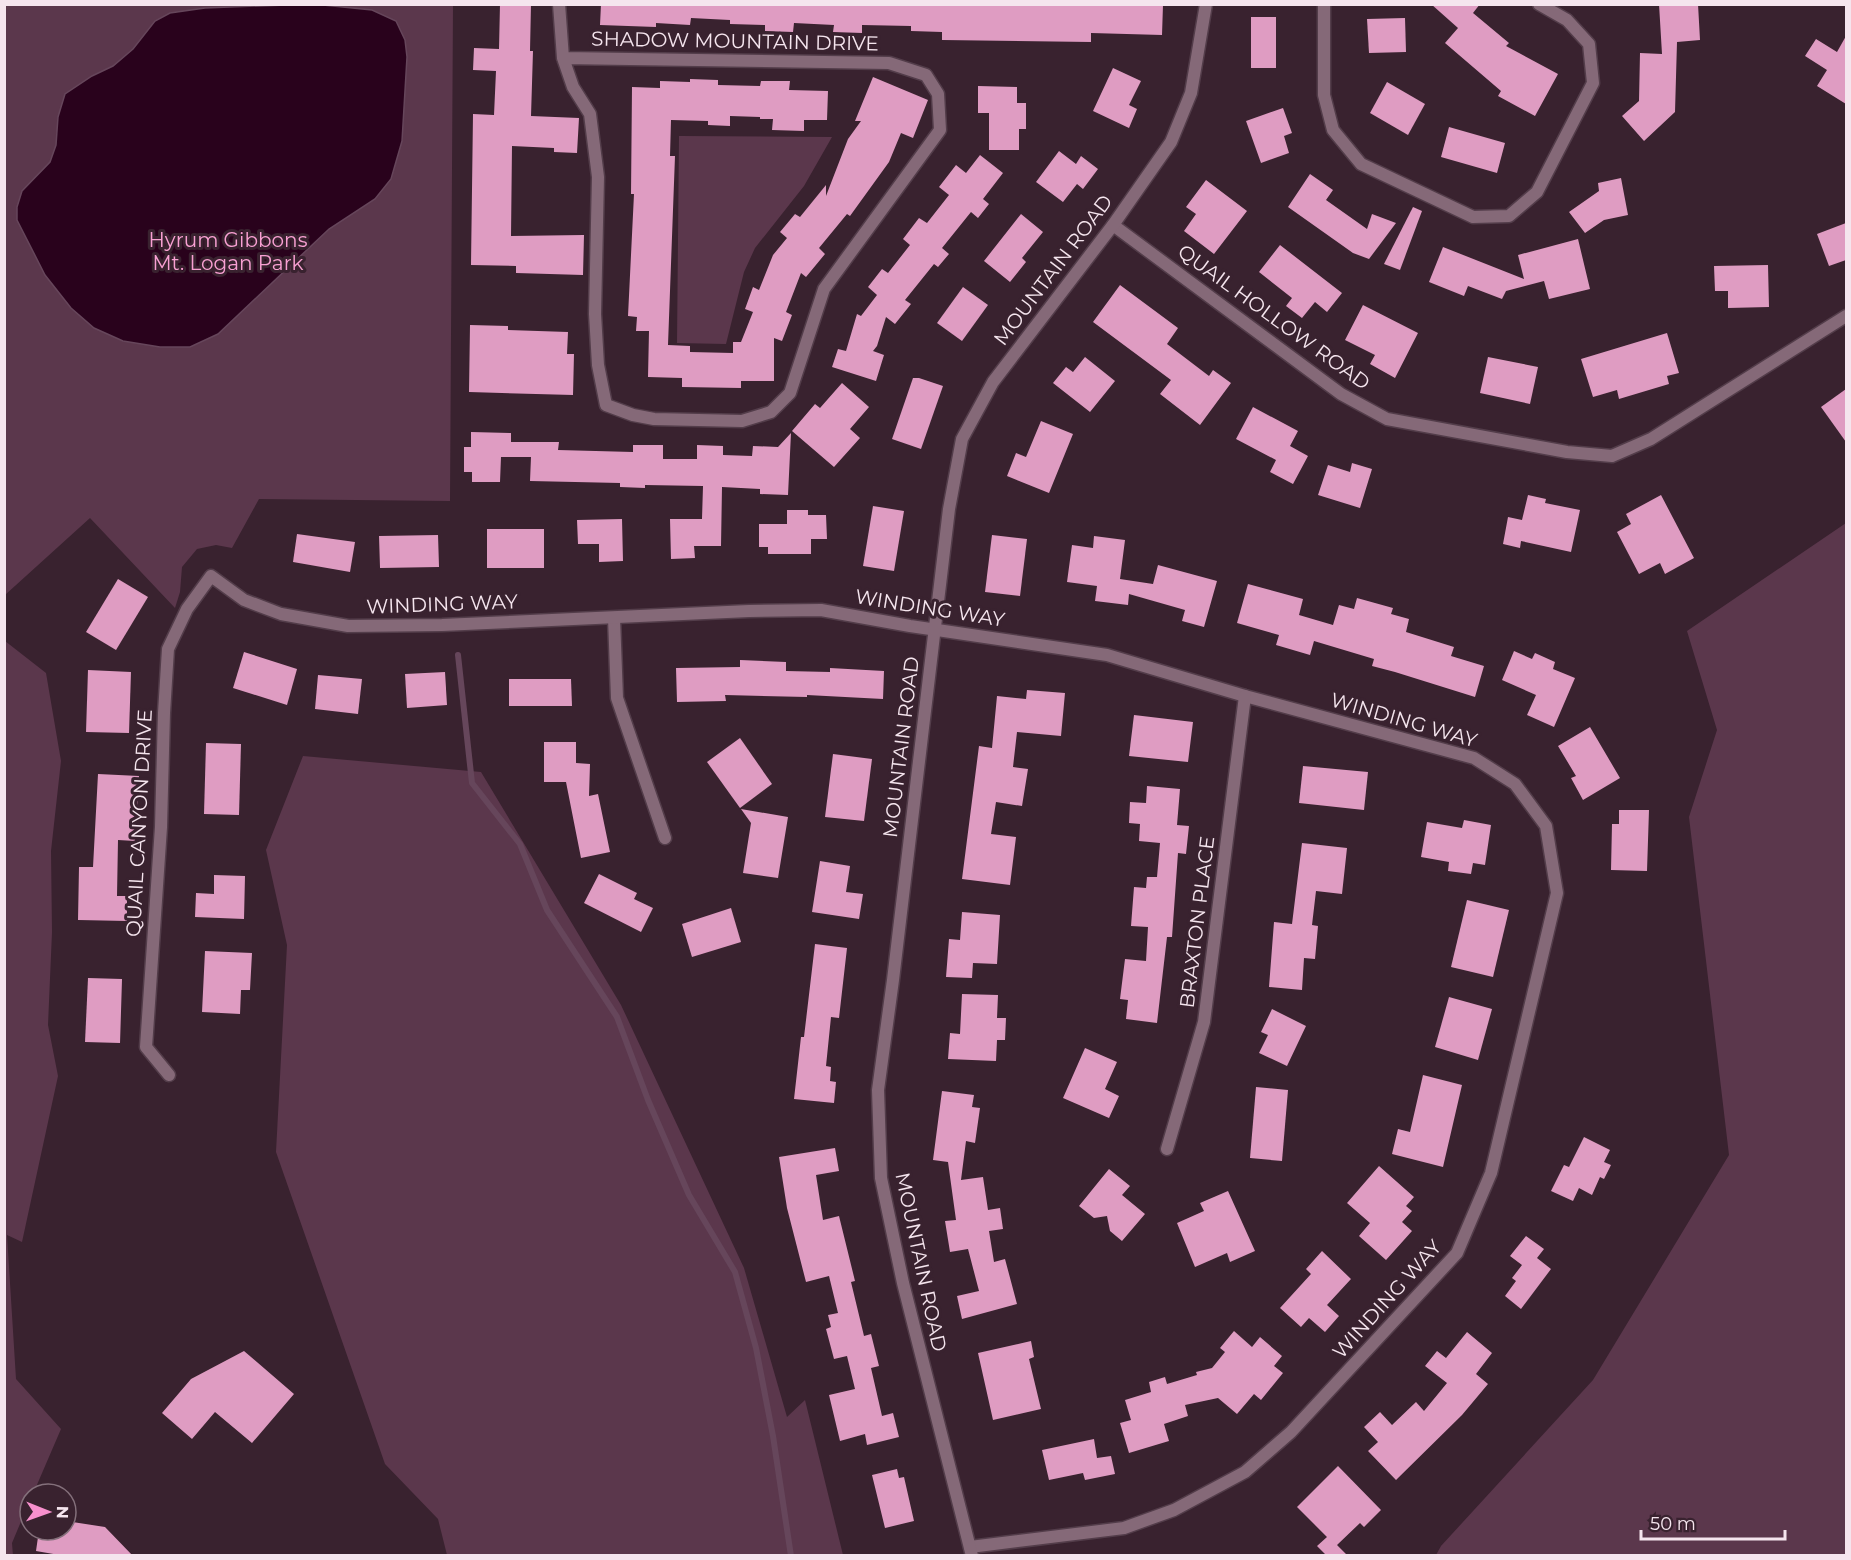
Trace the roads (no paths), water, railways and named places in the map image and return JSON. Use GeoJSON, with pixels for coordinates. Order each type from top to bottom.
{"type":"FeatureCollection","features":[{"type":"Feature","properties":{"kind":"street","name":"SHADOW MOUNTAIN DRIVE"},"geometry":{"type":"LineString","coordinates":[[559,4],[563,58],[573,87],[590,114],[598,177],[595,314],[598,365],[606,405],[633,415],[654,419],[742,421],[771,412],[790,393],[824,290],[939,130],[938,94],[926,75],[889,63],[563,58]]}},
{"type":"Feature","properties":{"kind":"street","name":"MOUNTAIN ROAD"},"geometry":{"type":"LineString","coordinates":[[971,1551],[903,1283],[881,1178],[878,1090],[948,509],[962,440],[993,382],[1113,225],[1171,142],[1191,93],[1206,4]]}},
{"type":"Feature","properties":{"kind":"street"},"geometry":{"type":"LineString","coordinates":[[1324,4],[1324,95],[1333,130],[1360,164],[1473,218],[1509,216],[1537,192],[1593,83],[1589,44],[1567,20],[1539,4]]}},
{"type":"Feature","properties":{"kind":"street","name":"QUAIL HOLLOW ROAD"},"geometry":{"type":"LineString","coordinates":[[1113,225],[1341,394],[1387,419],[1567,452],[1612,456],[1651,439],[1846,316]]}},
{"type":"Feature","properties":{"kind":"street","name":"WINDING WAY"},"geometry":{"type":"LineString","coordinates":[[211,576],[244,600],[281,614],[348,626],[442,625],[749,611],[820,610],[934,630],[1107,655],[1245,696],[1474,758],[1515,784],[1546,826],[1557,893],[1491,1173],[1457,1253],[1291,1432],[1245,1472],[1174,1510],[1124,1528],[971,1551]]}},
{"type":"Feature","properties":{"kind":"street","name":"QUAIL CANYON DRIVE"},"geometry":{"type":"LineString","coordinates":[[169,1075],[146,1047],[161,827],[168,649],[187,609],[211,576]]}},
{"type":"Feature","properties":{"kind":"street"},"geometry":{"type":"LineString","coordinates":[[614,618],[617,698],[665,838]]}},
{"type":"Feature","properties":{"kind":"street","name":"BRAXTON PLACE"},"geometry":{"type":"LineString","coordinates":[[1167,1149],[1204,1022],[1245,696]]}},
{"type":"Feature","properties":{"kind":"waterway"},"geometry":{"type":"LineString","coordinates":[[458,655],[472,783],[520,844],[547,910],[617,1017],[648,1100],[689,1195],[735,1272],[756,1348],[773,1436],[791,1556]]}},
{"type":"Feature","properties":{"kind":"park label","name":"Hyrum Gibbons Mt. Logan Park"},"geometry":{"type":"Point","coordinates":[228,252]}}]}
